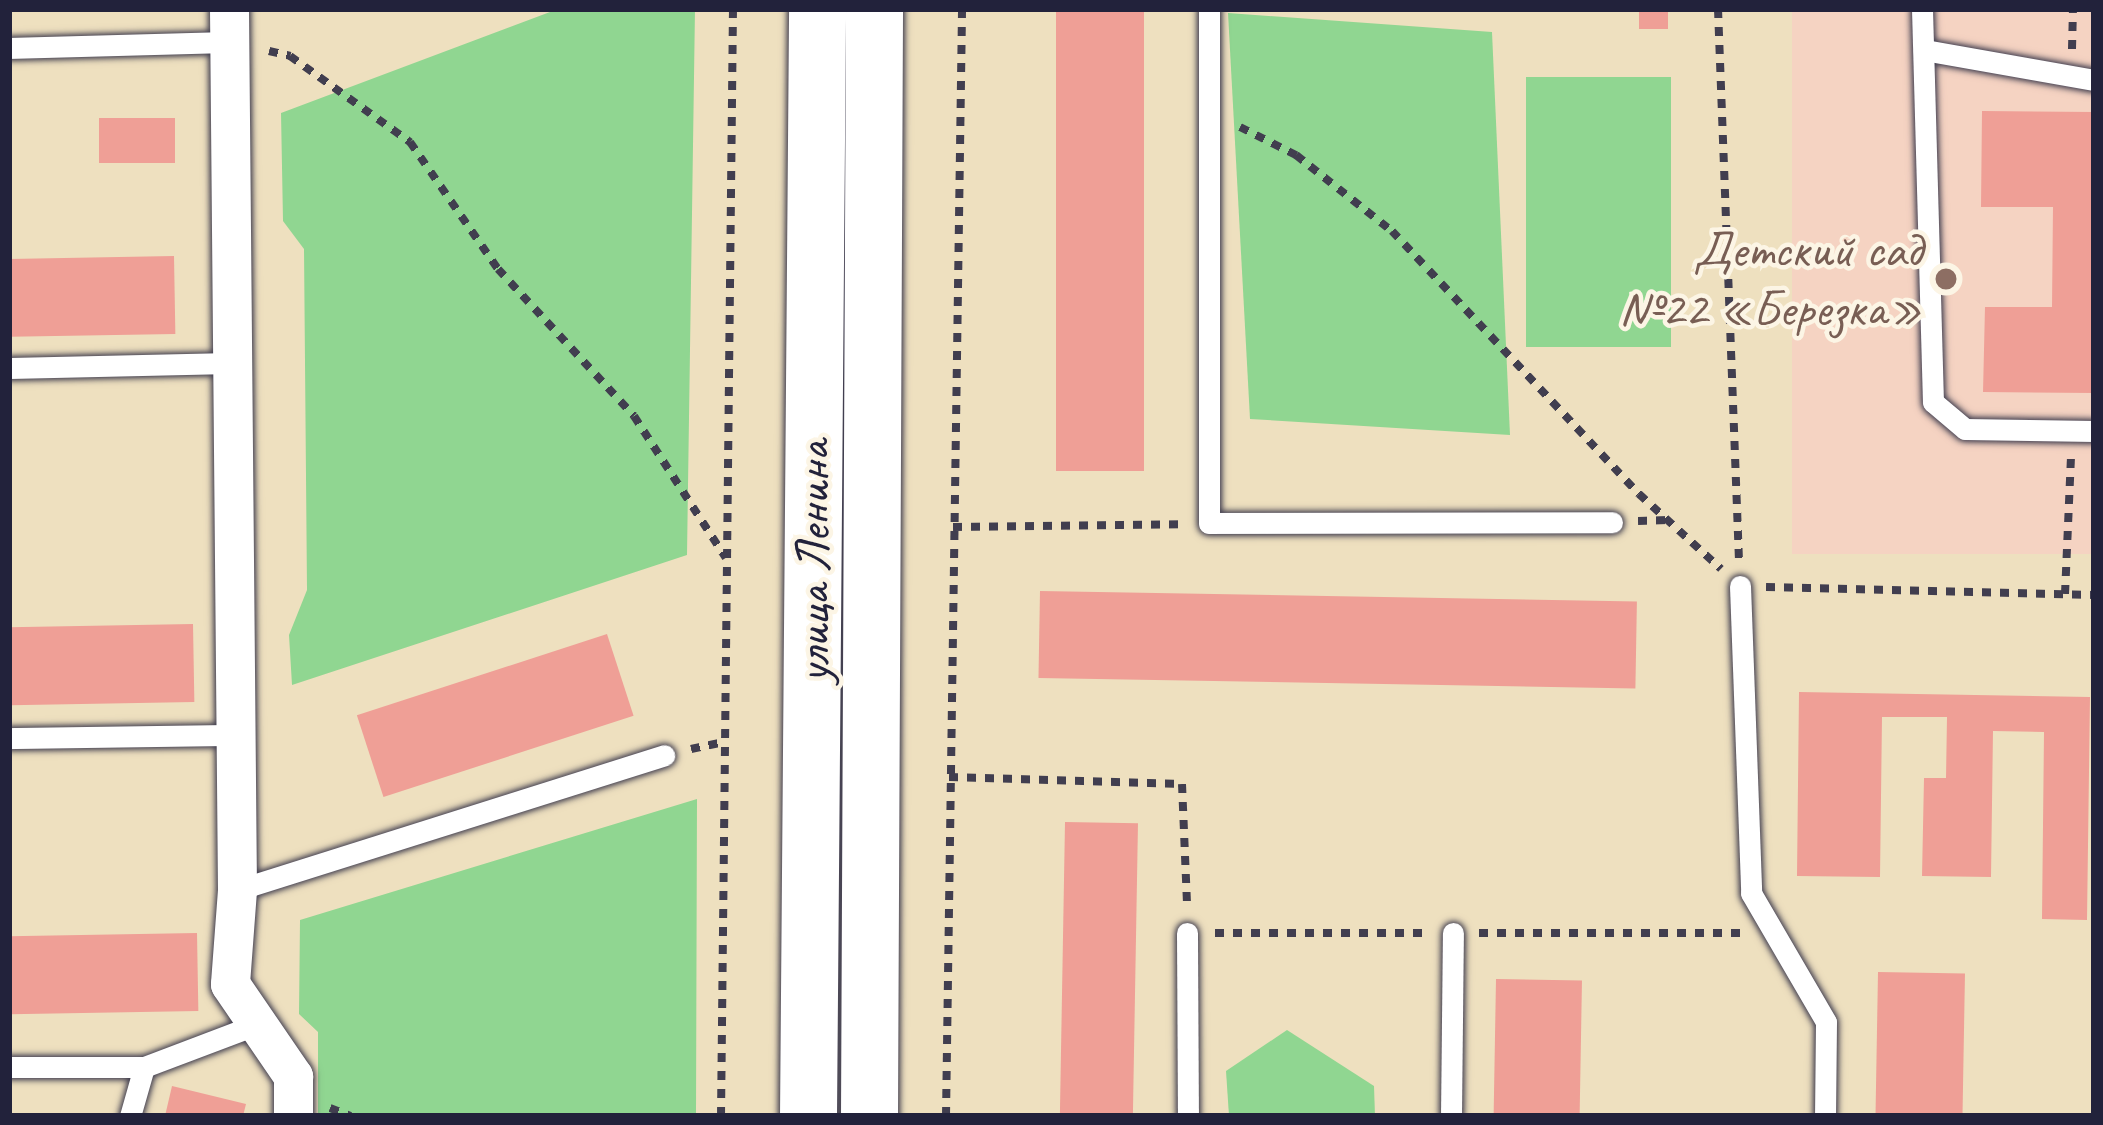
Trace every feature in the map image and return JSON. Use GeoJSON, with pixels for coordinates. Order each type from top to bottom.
{"type":"FeatureCollection","features":[{"type":"Feature","properties":{"kind":"main road","name":"улица Ленина"},"geometry":{"type":"LineString","coordinates":[[808,1116],[817,9]]}},
{"type":"Feature","properties":{"kind":"main road","name":"улица Ленина"},"geometry":{"type":"LineString","coordinates":[[868,1116],[874,9]]}},
{"type":"Feature","properties":{"kind":"street"},"geometry":{"type":"LineString","coordinates":[[227,26],[237,890],[230,984],[293,1076],[293,1116]]}},
{"type":"Feature","properties":{"kind":"lane"},"geometry":{"type":"LineString","coordinates":[[1209,9],[1209,523],[1612,522]]}},
{"type":"Feature","properties":{"kind":"lane"},"geometry":{"type":"LineString","coordinates":[[1922,9],[1933,402],[1965,429],[2083,431]]}},
{"type":"Feature","properties":{"kind":"lane"},"geometry":{"type":"LineString","coordinates":[[9,48],[227,26]]}},
{"type":"Feature","properties":{"kind":"lane"},"geometry":{"type":"LineString","coordinates":[[1924,50],[2094,80]]}},
{"type":"Feature","properties":{"kind":"lane"},"geometry":{"type":"LineString","coordinates":[[9,368],[232,363]]}},
{"type":"Feature","properties":{"kind":"lane"},"geometry":{"type":"LineString","coordinates":[[1740,586],[1751,893],[1826,1022],[1825,1116]]}},
{"type":"Feature","properties":{"kind":"lane"},"geometry":{"type":"LineString","coordinates":[[9,738],[234,735]]}},
{"type":"Feature","properties":{"kind":"lane"},"geometry":{"type":"LineString","coordinates":[[237,890],[664,755]]}},
{"type":"Feature","properties":{"kind":"lane"},"geometry":{"type":"LineString","coordinates":[[1451,1116],[1454,933]]}},
{"type":"Feature","properties":{"kind":"lane"},"geometry":{"type":"LineString","coordinates":[[1186,934],[1188,1116]]}},
{"type":"Feature","properties":{"kind":"lane"},"geometry":{"type":"LineString","coordinates":[[9,1067],[144,1067],[258,1024]]}},
{"type":"Feature","properties":{"kind":"lane"},"geometry":{"type":"LineString","coordinates":[[130,1116],[144,1067]]}},
{"type":"Feature","properties":{"kind":"path"},"geometry":{"type":"LineString","coordinates":[[721,1116],[733,9]]}},
{"type":"Feature","properties":{"kind":"path"},"geometry":{"type":"LineString","coordinates":[[946,1116],[962,9]]}},
{"type":"Feature","properties":{"kind":"path"},"geometry":{"type":"LineString","coordinates":[[1718,9],[1740,586]]}},
{"type":"Feature","properties":{"kind":"path"},"geometry":{"type":"LineString","coordinates":[[227,26],[290,56],[410,142],[498,268],[634,416],[727,559]]}},
{"type":"Feature","properties":{"kind":"path"},"geometry":{"type":"LineString","coordinates":[[1209,112],[1296,154],[1392,231],[1639,494],[1740,586],[2094,595]]}},
{"type":"Feature","properties":{"kind":"path"},"geometry":{"type":"LineString","coordinates":[[2066,594],[2083,431]]}},
{"type":"Feature","properties":{"kind":"path"},"geometry":{"type":"LineString","coordinates":[[953,527],[1209,523]]}},
{"type":"Feature","properties":{"kind":"path"},"geometry":{"type":"LineString","coordinates":[[949,777],[1182,784],[1186,934]]}},
{"type":"Feature","properties":{"kind":"shaded area","name":"Детский сад №22 «Березка»"},"geometry":{"type":"Polygon","coordinates":[[[1792,9],[2094,9],[2094,554],[1792,554],[1792,9]]]}},
{"type":"Feature","properties":{"kind":"green space"},"geometry":{"type":"Polygon","coordinates":[[[558,9],[695,9],[687,555],[292,685],[289,635],[307,590],[304,249],[283,221],[281,113],[558,9]]]}},
{"type":"Feature","properties":{"kind":"green space"},"geometry":{"type":"Polygon","coordinates":[[[1228,13],[1492,32],[1510,435],[1250,419],[1228,13]]]}},
{"type":"Feature","properties":{"kind":"green space"},"geometry":{"type":"Polygon","coordinates":[[[1526,77],[1671,77],[1671,347],[1526,347],[1526,77]]]}},
{"type":"Feature","properties":{"kind":"green space"},"geometry":{"type":"Polygon","coordinates":[[[697,799],[696,1116],[318,1116],[318,1032],[299,1014],[300,920],[697,799]]]}},
{"type":"Feature","properties":{"kind":"green space"},"geometry":{"type":"Polygon","coordinates":[[[1287,1030],[1374,1086],[1375,1116],[1229,1116],[1226,1071],[1287,1030]]]}},
{"type":"Feature","properties":{"kind":"building"},"geometry":{"type":"Polygon","coordinates":[[[1056,9],[1144,9],[1144,471],[1056,471],[1056,9]]]}},
{"type":"Feature","properties":{"kind":"building"},"geometry":{"type":"Polygon","coordinates":[[[1639,9],[1668,9],[1668,29],[1639,29],[1639,9]]]}},
{"type":"Feature","properties":{"kind":"building"},"geometry":{"type":"Polygon","coordinates":[[[1982,111],[2094,112],[2094,393],[1983,392],[1985,307],[2052,307],[2053,207],[1981,207],[1982,111]]]}},
{"type":"Feature","properties":{"kind":"building"},"geometry":{"type":"Polygon","coordinates":[[[99,118],[175,118],[175,163],[99,163],[99,118]]]}},
{"type":"Feature","properties":{"kind":"building"},"geometry":{"type":"Polygon","coordinates":[[[174,256],[175,334],[10,337],[9,259],[174,256]]]}},
{"type":"Feature","properties":{"kind":"building"},"geometry":{"type":"Polygon","coordinates":[[[1040,591],[1637,601],[1635,688],[1038,678],[1040,591]]]}},
{"type":"Feature","properties":{"kind":"building"},"geometry":{"type":"Polygon","coordinates":[[[193,624],[194,702],[10,705],[9,627],[193,624]]]}},
{"type":"Feature","properties":{"kind":"building"},"geometry":{"type":"Polygon","coordinates":[[[607,634],[634,716],[383,797],[357,715],[607,634]]]}},
{"type":"Feature","properties":{"kind":"building"},"geometry":{"type":"Polygon","coordinates":[[[1799,692],[2090,697],[2087,920],[2042,919],[2044,732],[1993,731],[1991,877],[1922,876],[1924,778],[1946,778],[1947,717],[1882,717],[1880,877],[1797,876],[1799,692]]]}},
{"type":"Feature","properties":{"kind":"building"},"geometry":{"type":"Polygon","coordinates":[[[1065,822],[1138,823],[1133,1116],[1060,1116],[1065,822]]]}},
{"type":"Feature","properties":{"kind":"building"},"geometry":{"type":"Polygon","coordinates":[[[197,933],[198,1011],[10,1014],[9,936],[197,933]]]}},
{"type":"Feature","properties":{"kind":"building"},"geometry":{"type":"Polygon","coordinates":[[[1878,972],[1965,974],[1962,1116],[1875,1116],[1878,972]]]}},
{"type":"Feature","properties":{"kind":"building"},"geometry":{"type":"Polygon","coordinates":[[[1496,979],[1582,981],[1580,1116],[1494,1116],[1496,979]]]}},
{"type":"Feature","properties":{"kind":"building"},"geometry":{"type":"Polygon","coordinates":[[[172,1086],[246,1104],[243,1116],[165,1116],[172,1086]]]}},
{"type":"Feature","properties":{"kind":"place","name":"Детский сад №22 «Березка»"},"geometry":{"type":"Point","coordinates":[1946,279]}}]}
